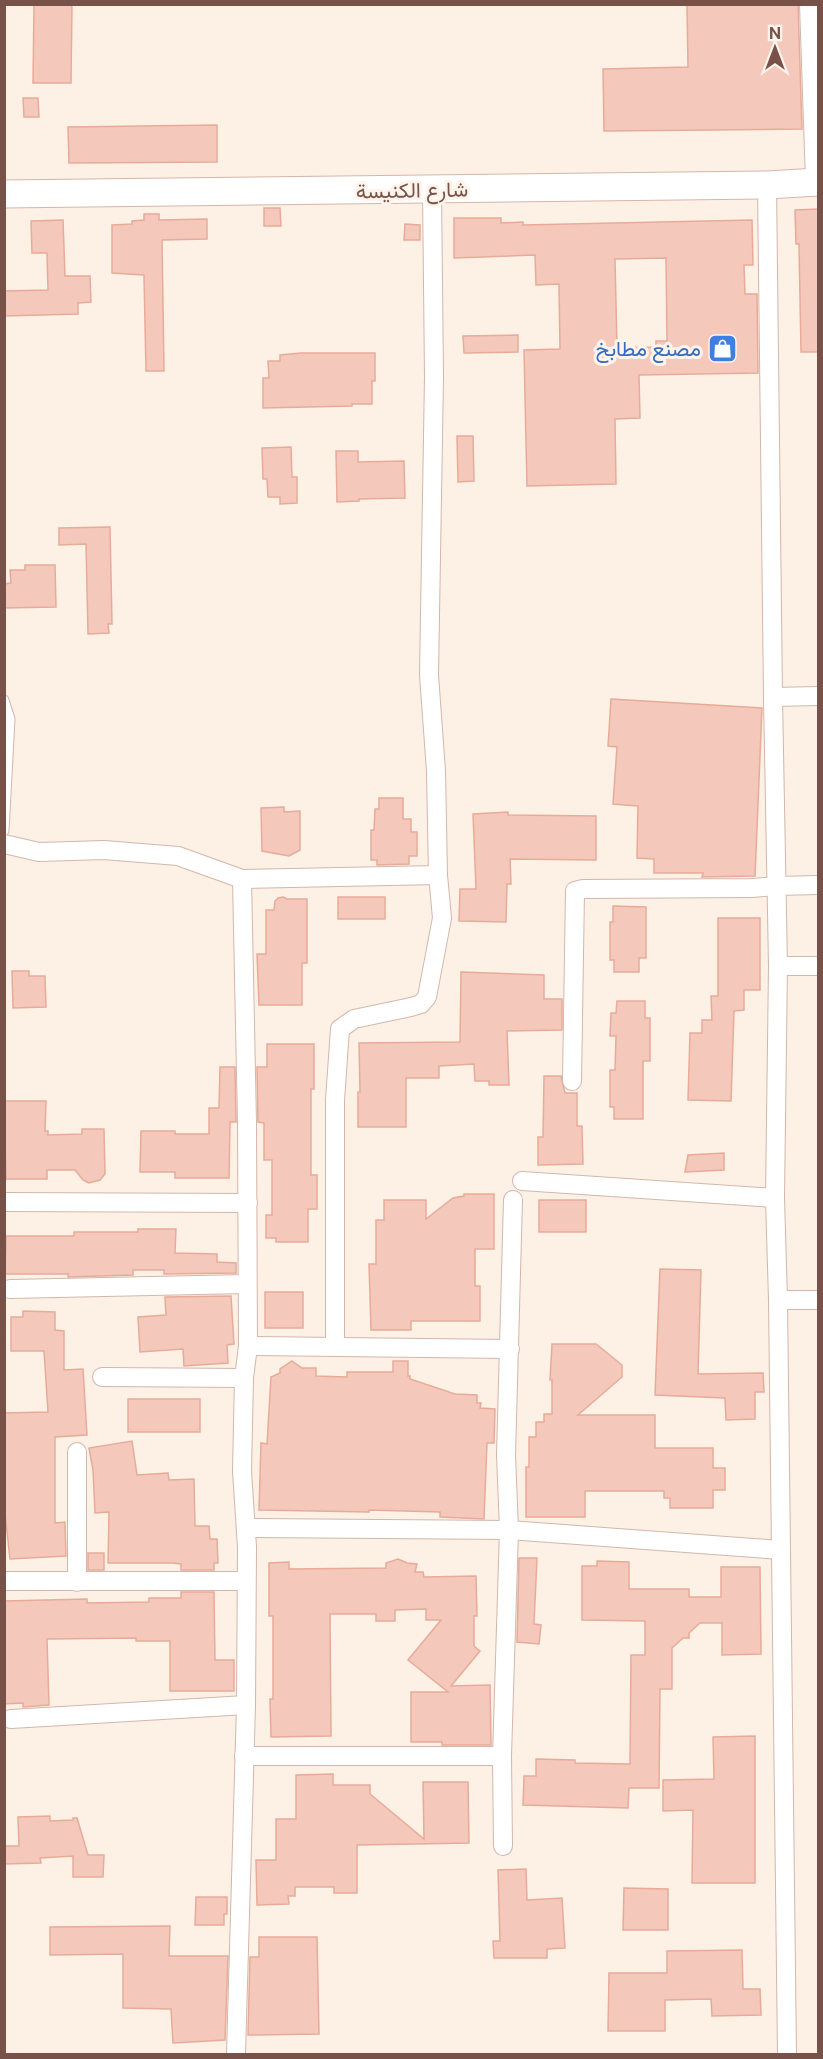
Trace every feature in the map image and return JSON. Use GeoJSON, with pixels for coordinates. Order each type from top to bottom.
{"type":"FeatureCollection","features":[{"type":"Feature","properties":{"kind":"main road","name":"شارع الكنيسة"},"geometry":{"type":"LineString","coordinates":[[4,195],[767,185],[817,182]]}},
{"type":"Feature","properties":{"kind":"street"},"geometry":{"type":"LineString","coordinates":[[809,4],[817,182]]}},
{"type":"Feature","properties":{"kind":"street"},"geometry":{"type":"LineString","coordinates":[[767,185],[778,966],[775,1198],[787,2055]]}},
{"type":"Feature","properties":{"kind":"street"},"geometry":{"type":"LineString","coordinates":[[335,1346],[335,1100],[340,1029],[354,1019],[421,1004],[427,997],[442,918],[438,875],[436,771],[429,675],[434,377],[432,190]]}},
{"type":"Feature","properties":{"kind":"street"},"geometry":{"type":"LineString","coordinates":[[773,697],[819,696]]}},
{"type":"Feature","properties":{"kind":"street"},"geometry":{"type":"LineString","coordinates":[[4,844],[39,852],[104,849],[178,856],[242,879],[438,875]]}},
{"type":"Feature","properties":{"kind":"street"},"geometry":{"type":"LineString","coordinates":[[236,2055],[246,1705],[246,1528],[242,1470],[244,1378],[248,1346],[246,1284],[248,1203],[242,879]]}},
{"type":"Feature","properties":{"kind":"street"},"geometry":{"type":"LineString","coordinates":[[572,1081],[575,891],[583,889],[752,888],[819,885]]}},
{"type":"Feature","properties":{"kind":"street"},"geometry":{"type":"LineString","coordinates":[[778,966],[819,966]]}},
{"type":"Feature","properties":{"kind":"street"},"geometry":{"type":"LineString","coordinates":[[522,1181],[775,1198]]}},
{"type":"Feature","properties":{"kind":"street"},"geometry":{"type":"LineString","coordinates":[[503,1846],[502,1756],[509,1530],[506,1455],[513,1200]]}},
{"type":"Feature","properties":{"kind":"street"},"geometry":{"type":"LineString","coordinates":[[4,1202],[248,1203]]}},
{"type":"Feature","properties":{"kind":"street"},"geometry":{"type":"LineString","coordinates":[[10,1288],[246,1284]]}},
{"type":"Feature","properties":{"kind":"street"},"geometry":{"type":"LineString","coordinates":[[778,1300],[819,1300]]}},
{"type":"Feature","properties":{"kind":"street"},"geometry":{"type":"LineString","coordinates":[[248,1346],[510,1348]]}},
{"type":"Feature","properties":{"kind":"street"},"geometry":{"type":"LineString","coordinates":[[102,1377],[244,1378]]}},
{"type":"Feature","properties":{"kind":"street"},"geometry":{"type":"LineString","coordinates":[[77,1452],[77,1582]]}},
{"type":"Feature","properties":{"kind":"street"},"geometry":{"type":"LineString","coordinates":[[246,1528],[509,1530],[781,1550]]}},
{"type":"Feature","properties":{"kind":"street"},"geometry":{"type":"LineString","coordinates":[[4,1581],[245,1581]]}},
{"type":"Feature","properties":{"kind":"street"},"geometry":{"type":"LineString","coordinates":[[11,1719],[246,1705]]}},
{"type":"Feature","properties":{"kind":"street"},"geometry":{"type":"LineString","coordinates":[[244,1756],[502,1756]]}},
{"type":"Feature","properties":{"kind":"lane"},"geometry":{"type":"LineString","coordinates":[[4,700],[10,719],[4,831]]}},
{"type":"Feature","properties":{"kind":"building"},"geometry":{"type":"Polygon","coordinates":[[[34,4],[72,4],[71,83],[33,83],[34,4]]]}},
{"type":"Feature","properties":{"kind":"building"},"geometry":{"type":"Polygon","coordinates":[[[687,4],[798,4],[802,129],[604,131],[603,69],[688,67],[687,4]]]}},
{"type":"Feature","properties":{"kind":"building"},"geometry":{"type":"Polygon","coordinates":[[[23,98],[38,98],[39,117],[24,117],[23,98]]]}},
{"type":"Feature","properties":{"kind":"building"},"geometry":{"type":"Polygon","coordinates":[[[217,125],[217,162],[69,163],[68,127],[217,125]]]}},
{"type":"Feature","properties":{"kind":"building"},"geometry":{"type":"Polygon","coordinates":[[[264,208],[280,208],[281,226],[264,226],[264,208]]]}},
{"type":"Feature","properties":{"kind":"building"},"geometry":{"type":"Polygon","coordinates":[[[819,209],[819,352],[801,352],[799,244],[796,244],[795,210],[819,209]]]}},
{"type":"Feature","properties":{"kind":"building"},"geometry":{"type":"Polygon","coordinates":[[[144,214],[159,214],[159,220],[207,219],[207,239],[162,240],[164,371],[146,371],[144,275],[112,273],[112,225],[132,224],[132,221],[144,220],[144,214]]]}},
{"type":"Feature","properties":{"kind":"building"},"geometry":{"type":"Polygon","coordinates":[[[454,218],[501,218],[501,223],[523,222],[523,225],[752,220],[753,265],[744,265],[745,294],[757,294],[758,373],[639,375],[640,418],[615,419],[616,484],[527,486],[524,350],[560,349],[559,284],[536,285],[535,255],[454,258],[454,218]],[[666,258],[615,259],[617,348],[656,347],[656,341],[667,341],[666,258]]]}},
{"type":"Feature","properties":{"kind":"building"},"geometry":{"type":"Polygon","coordinates":[[[63,220],[65,276],[90,276],[91,302],[78,303],[78,314],[4,316],[4,291],[48,290],[47,253],[32,253],[31,221],[63,220]]]}},
{"type":"Feature","properties":{"kind":"building"},"geometry":{"type":"Polygon","coordinates":[[[405,224],[420,225],[420,240],[404,240],[405,224]]]}},
{"type":"Feature","properties":{"kind":"building"},"geometry":{"type":"Polygon","coordinates":[[[518,335],[518,352],[464,353],[463,336],[518,335]]]}},
{"type":"Feature","properties":{"kind":"building"},"geometry":{"type":"Polygon","coordinates":[[[375,353],[372,404],[263,408],[263,378],[269,378],[268,361],[280,361],[280,355],[375,353]]]}},
{"type":"Feature","properties":{"kind":"building"},"geometry":{"type":"Polygon","coordinates":[[[457,436],[473,436],[474,481],[458,482],[457,436]]]}},
{"type":"Feature","properties":{"kind":"building"},"geometry":{"type":"Polygon","coordinates":[[[291,447],[292,477],[297,477],[297,503],[280,504],[280,497],[268,497],[267,479],[263,479],[262,448],[291,447]]]}},
{"type":"Feature","properties":{"kind":"building"},"geometry":{"type":"Polygon","coordinates":[[[336,451],[358,451],[358,462],[404,461],[405,498],[337,502],[336,451]]]}},
{"type":"Feature","properties":{"kind":"building"},"geometry":{"type":"Polygon","coordinates":[[[110,527],[112,624],[108,624],[109,633],[88,634],[86,544],[59,545],[59,528],[110,527]]]}},
{"type":"Feature","properties":{"kind":"building"},"geometry":{"type":"Polygon","coordinates":[[[25,565],[55,565],[56,607],[4,608],[4,584],[11,583],[10,570],[25,570],[25,565]]]}},
{"type":"Feature","properties":{"kind":"building"},"geometry":{"type":"Polygon","coordinates":[[[611,699],[762,708],[755,876],[702,877],[703,873],[654,873],[654,859],[637,858],[638,806],[613,804],[617,747],[608,746],[611,699]]]}},
{"type":"Feature","properties":{"kind":"building"},"geometry":{"type":"Polygon","coordinates":[[[379,798],[403,798],[403,819],[411,819],[411,832],[417,832],[417,856],[409,856],[409,864],[377,865],[377,860],[371,860],[371,830],[374,830],[375,809],[379,809],[379,798]]]}},
{"type":"Feature","properties":{"kind":"building"},"geometry":{"type":"Polygon","coordinates":[[[284,807],[284,812],[300,811],[300,850],[289,856],[262,851],[261,808],[284,807]]]}},
{"type":"Feature","properties":{"kind":"building"},"geometry":{"type":"Polygon","coordinates":[[[508,812],[508,815],[596,816],[596,860],[510,859],[511,884],[507,884],[506,922],[459,921],[460,889],[476,889],[473,814],[508,812]]]}},
{"type":"Feature","properties":{"kind":"building"},"geometry":{"type":"Polygon","coordinates":[[[283,897],[307,899],[307,963],[302,963],[302,1005],[259,1005],[257,954],[266,954],[266,910],[274,910],[275,901],[283,897]]]}},
{"type":"Feature","properties":{"kind":"building"},"geometry":{"type":"Polygon","coordinates":[[[338,897],[385,897],[385,919],[338,919],[338,897]]]}},
{"type":"Feature","properties":{"kind":"building"},"geometry":{"type":"Polygon","coordinates":[[[613,906],[646,907],[646,958],[639,958],[639,972],[614,972],[614,960],[610,960],[610,922],[613,922],[613,906]]]}},
{"type":"Feature","properties":{"kind":"building"},"geometry":{"type":"Polygon","coordinates":[[[718,918],[760,918],[760,990],[744,990],[744,1010],[734,1011],[731,1101],[688,1100],[690,1033],[702,1033],[702,1020],[712,1020],[711,996],[718,996],[718,918]]]}},
{"type":"Feature","properties":{"kind":"building"},"geometry":{"type":"Polygon","coordinates":[[[12,971],[29,971],[29,976],[45,976],[46,1007],[13,1008],[12,971]]]}},
{"type":"Feature","properties":{"kind":"building"},"geometry":{"type":"Polygon","coordinates":[[[461,972],[544,975],[544,999],[562,999],[562,1030],[507,1031],[509,1085],[489,1085],[489,1081],[475,1081],[474,1064],[439,1066],[439,1078],[406,1078],[406,1127],[358,1127],[359,1043],[460,1042],[461,972]]]}},
{"type":"Feature","properties":{"kind":"building"},"geometry":{"type":"Polygon","coordinates":[[[617,1001],[645,1001],[645,1018],[650,1018],[650,1061],[643,1061],[643,1119],[614,1119],[614,1107],[610,1107],[610,1070],[615,1070],[616,1036],[610,1036],[611,1013],[616,1013],[617,1001]]]}},
{"type":"Feature","properties":{"kind":"building"},"geometry":{"type":"Polygon","coordinates":[[[267,1044],[314,1044],[314,1089],[311,1089],[311,1175],[317,1175],[317,1209],[308,1209],[308,1242],[276,1242],[276,1238],[266,1238],[266,1215],[272,1215],[272,1160],[264,1160],[264,1123],[258,1122],[257,1067],[267,1067],[267,1044]]]}},
{"type":"Feature","properties":{"kind":"building"},"geometry":{"type":"Polygon","coordinates":[[[220,1067],[235,1067],[236,1122],[230,1122],[229,1178],[175,1178],[175,1172],[140,1172],[141,1131],[209,1134],[209,1108],[219,1108],[220,1067]]]}},
{"type":"Feature","properties":{"kind":"building"},"geometry":{"type":"Polygon","coordinates":[[[544,1076],[561,1076],[565,1093],[577,1093],[577,1126],[582,1126],[583,1164],[538,1165],[538,1137],[543,1137],[544,1076]]]}},
{"type":"Feature","properties":{"kind":"building"},"geometry":{"type":"Polygon","coordinates":[[[4,1101],[46,1101],[45,1131],[48,1131],[48,1135],[82,1134],[82,1129],[104,1129],[105,1174],[100,1180],[89,1183],[83,1180],[75,1170],[47,1170],[47,1179],[6,1179],[4,1101]]]}},
{"type":"Feature","properties":{"kind":"building"},"geometry":{"type":"Polygon","coordinates":[[[724,1153],[724,1170],[685,1172],[688,1155],[724,1153]]]}},
{"type":"Feature","properties":{"kind":"building"},"geometry":{"type":"Polygon","coordinates":[[[464,1194],[494,1194],[494,1249],[475,1249],[475,1286],[480,1286],[480,1321],[411,1321],[411,1330],[371,1330],[369,1264],[376,1264],[376,1220],[384,1220],[384,1200],[426,1200],[426,1219],[453,1198],[464,1196],[464,1194]]]}},
{"type":"Feature","properties":{"kind":"building"},"geometry":{"type":"Polygon","coordinates":[[[539,1200],[586,1200],[586,1232],[539,1232],[539,1200]]]}},
{"type":"Feature","properties":{"kind":"building"},"geometry":{"type":"Polygon","coordinates":[[[138,1229],[176,1229],[175,1253],[217,1254],[217,1262],[236,1263],[236,1273],[164,1274],[164,1270],[133,1270],[133,1275],[68,1277],[68,1274],[5,1274],[6,1236],[74,1236],[74,1232],[138,1232],[138,1229]]]}},
{"type":"Feature","properties":{"kind":"building"},"geometry":{"type":"Polygon","coordinates":[[[660,1269],[701,1270],[698,1374],[763,1373],[764,1392],[755,1392],[755,1419],[726,1420],[725,1398],[655,1395],[660,1269]]]}},
{"type":"Feature","properties":{"kind":"building"},"geometry":{"type":"Polygon","coordinates":[[[265,1292],[303,1292],[303,1328],[265,1328],[265,1292]]]}},
{"type":"Feature","properties":{"kind":"building"},"geometry":{"type":"Polygon","coordinates":[[[231,1296],[234,1344],[227,1345],[228,1363],[184,1366],[183,1349],[140,1352],[138,1317],[166,1315],[165,1297],[231,1296]]]}},
{"type":"Feature","properties":{"kind":"building"},"geometry":{"type":"Polygon","coordinates":[[[23,1311],[55,1312],[55,1330],[64,1331],[64,1370],[83,1369],[87,1435],[55,1437],[55,1523],[65,1522],[66,1556],[10,1559],[4,1505],[4,1413],[48,1412],[44,1351],[11,1351],[11,1317],[23,1317],[23,1311]]]}},
{"type":"Feature","properties":{"kind":"building"},"geometry":{"type":"Polygon","coordinates":[[[552,1344],[596,1344],[622,1365],[622,1377],[578,1415],[655,1415],[655,1448],[713,1448],[713,1468],[725,1468],[725,1490],[713,1490],[713,1508],[670,1508],[670,1498],[664,1498],[664,1491],[585,1491],[585,1517],[526,1517],[526,1467],[529,1467],[529,1437],[536,1437],[536,1422],[544,1422],[544,1414],[552,1414],[552,1380],[550,1380],[552,1344]]]}},
{"type":"Feature","properties":{"kind":"building"},"geometry":{"type":"Polygon","coordinates":[[[292,1361],[302,1368],[316,1368],[316,1376],[347,1377],[347,1372],[393,1372],[393,1361],[408,1361],[410,1379],[455,1394],[477,1395],[477,1403],[481,1403],[480,1408],[495,1409],[494,1443],[487,1443],[484,1519],[440,1517],[440,1512],[259,1510],[261,1443],[267,1444],[271,1377],[280,1373],[280,1369],[292,1361]]]}},
{"type":"Feature","properties":{"kind":"building"},"geometry":{"type":"Polygon","coordinates":[[[128,1399],[200,1399],[200,1432],[128,1432],[128,1399]]]}},
{"type":"Feature","properties":{"kind":"building"},"geometry":{"type":"Polygon","coordinates":[[[132,1441],[137,1475],[168,1473],[169,1480],[194,1479],[195,1526],[209,1526],[210,1539],[217,1539],[218,1563],[214,1563],[214,1570],[181,1570],[181,1564],[173,1563],[108,1563],[109,1512],[95,1513],[93,1470],[89,1448],[132,1441]]]}},
{"type":"Feature","properties":{"kind":"building"},"geometry":{"type":"Polygon","coordinates":[[[88,1553],[104,1553],[104,1570],[88,1570],[88,1553]]]}},
{"type":"Feature","properties":{"kind":"building"},"geometry":{"type":"Polygon","coordinates":[[[519,1558],[537,1558],[534,1624],[541,1625],[539,1644],[517,1642],[519,1558]]]}},
{"type":"Feature","properties":{"kind":"building"},"geometry":{"type":"Polygon","coordinates":[[[398,1559],[417,1564],[415,1572],[423,1572],[424,1577],[476,1576],[477,1616],[474,1616],[474,1646],[480,1651],[451,1686],[490,1685],[491,1745],[442,1745],[442,1742],[411,1742],[411,1692],[448,1692],[408,1660],[441,1620],[426,1620],[426,1609],[395,1610],[395,1621],[376,1621],[376,1614],[330,1614],[331,1736],[271,1737],[273,1616],[269,1616],[269,1563],[289,1562],[289,1569],[386,1568],[386,1563],[398,1559]]]}},
{"type":"Feature","properties":{"kind":"building"},"geometry":{"type":"Polygon","coordinates":[[[597,1561],[629,1562],[629,1589],[689,1589],[689,1597],[721,1597],[721,1567],[760,1567],[761,1654],[722,1655],[722,1623],[700,1623],[689,1633],[689,1638],[683,1638],[672,1648],[672,1689],[660,1689],[659,1788],[629,1788],[628,1808],[523,1805],[524,1776],[536,1776],[536,1759],[575,1760],[575,1763],[630,1764],[631,1655],[645,1655],[645,1621],[582,1620],[582,1566],[597,1566],[597,1561]]]}},
{"type":"Feature","properties":{"kind":"building"},"geometry":{"type":"Polygon","coordinates":[[[181,1592],[214,1592],[215,1660],[234,1660],[234,1691],[170,1691],[170,1641],[136,1641],[136,1638],[47,1639],[49,1705],[23,1707],[23,1703],[4,1704],[4,1601],[87,1599],[87,1603],[149,1602],[149,1598],[181,1598],[181,1592]]]}},
{"type":"Feature","properties":{"kind":"building"},"geometry":{"type":"Polygon","coordinates":[[[755,1736],[755,1883],[692,1883],[693,1810],[663,1811],[663,1780],[714,1779],[713,1737],[755,1736]]]}},
{"type":"Feature","properties":{"kind":"building"},"geometry":{"type":"Polygon","coordinates":[[[333,1774],[333,1785],[370,1785],[370,1794],[424,1839],[423,1782],[468,1782],[469,1843],[357,1845],[357,1893],[334,1893],[334,1887],[295,1887],[295,1896],[288,1896],[289,1904],[257,1905],[256,1860],[276,1860],[276,1819],[296,1819],[296,1775],[333,1774]]]}},
{"type":"Feature","properties":{"kind":"building"},"geometry":{"type":"Polygon","coordinates":[[[50,1816],[50,1821],[77,1818],[88,1855],[104,1855],[103,1877],[73,1877],[73,1856],[40,1858],[41,1863],[4,1864],[4,1846],[19,1846],[18,1817],[50,1816]]]}},
{"type":"Feature","properties":{"kind":"building"},"geometry":{"type":"Polygon","coordinates":[[[526,1869],[527,1900],[562,1898],[565,1948],[547,1949],[547,1958],[494,1958],[493,1941],[500,1941],[498,1870],[526,1869]]]}},
{"type":"Feature","properties":{"kind":"building"},"geometry":{"type":"Polygon","coordinates":[[[624,1888],[668,1889],[668,1930],[623,1930],[624,1888]]]}},
{"type":"Feature","properties":{"kind":"building"},"geometry":{"type":"Polygon","coordinates":[[[196,1897],[227,1897],[227,1914],[224,1914],[224,1925],[195,1925],[196,1897]]]}},
{"type":"Feature","properties":{"kind":"building"},"geometry":{"type":"Polygon","coordinates":[[[170,1926],[169,1956],[228,1956],[225,2040],[173,2043],[171,2009],[123,2008],[123,1954],[50,1955],[50,1927],[170,1926]]]}},
{"type":"Feature","properties":{"kind":"building"},"geometry":{"type":"Polygon","coordinates":[[[259,1937],[317,1937],[319,2034],[248,2035],[250,1957],[259,1957],[259,1937]]]}},
{"type":"Feature","properties":{"kind":"building"},"geometry":{"type":"Polygon","coordinates":[[[742,1950],[743,1989],[760,1989],[761,2015],[712,2016],[711,1999],[665,2000],[665,2031],[608,2031],[609,1973],[667,1973],[667,1951],[742,1950]]]}},
{"type":"Feature","properties":{"kind":"place","name":"مصنع مطابخ"},"geometry":{"type":"Point","coordinates":[722,348]}}]}
